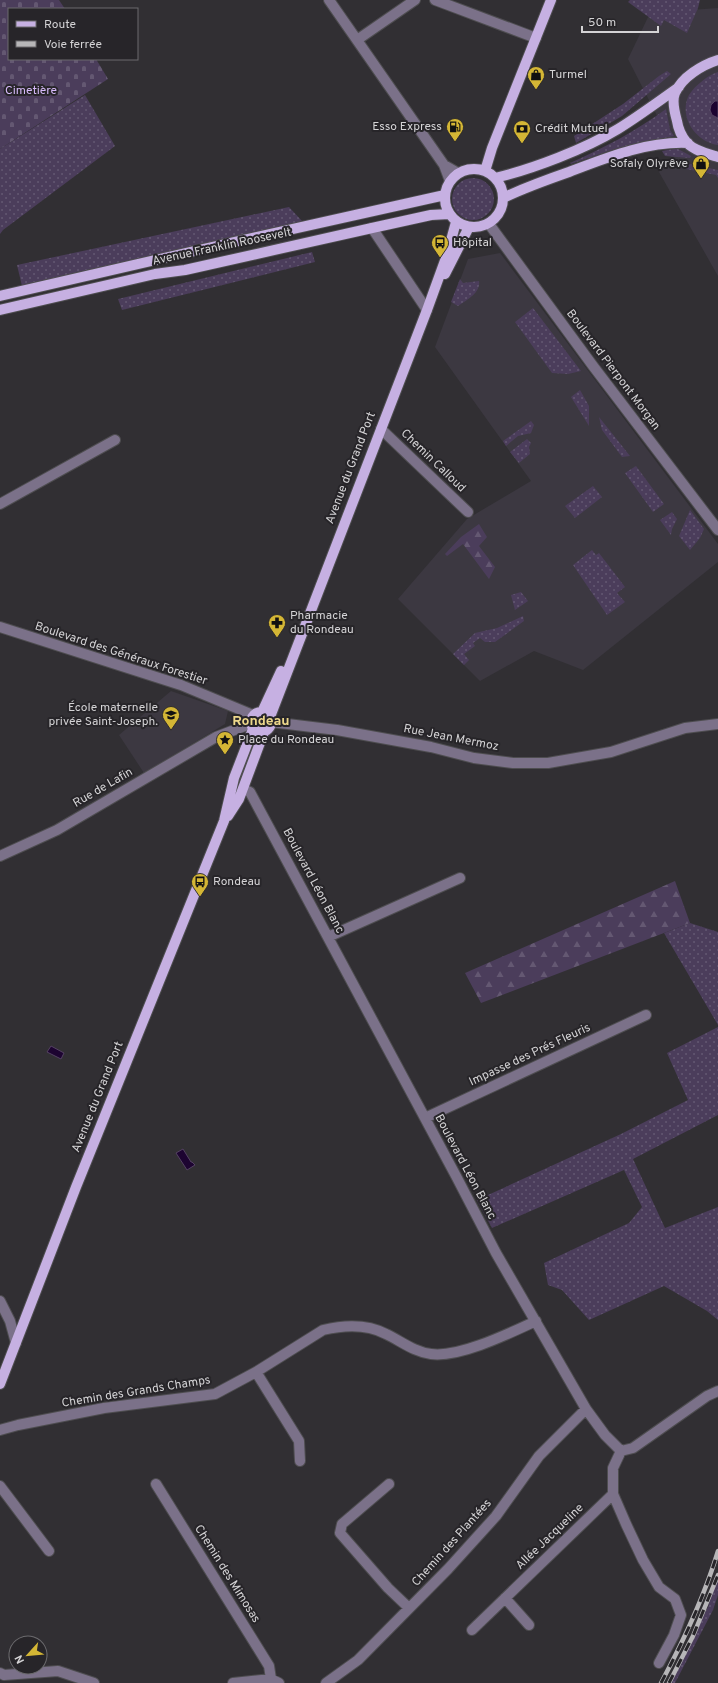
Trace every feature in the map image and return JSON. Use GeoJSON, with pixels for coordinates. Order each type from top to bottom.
{"type":"FeatureCollection","features":[{"type":"Feature","properties":{"kind":"main road"},"geometry":{"type":"LineString","coordinates":[[480,170],[498,134],[551,0]]}},
{"type":"Feature","properties":{"kind":"main road"},"geometry":{"type":"LineString","coordinates":[[497,181],[518,177],[597,145],[647,116],[677,91],[691,74],[706,63],[718,60]]}},
{"type":"Feature","properties":{"kind":"main road"},"geometry":{"type":"LineString","coordinates":[[677,91],[675,113],[678,128],[686,140],[703,152],[718,157]]}},
{"type":"Feature","properties":{"kind":"main road"},"geometry":{"type":"LineString","coordinates":[[497,181],[593,142],[617,130],[677,91]]}},
{"type":"Feature","properties":{"kind":"main road"},"geometry":{"type":"LineString","coordinates":[[503,198],[524,188],[598,161],[656,145],[686,140]]}},
{"type":"Feature","properties":{"kind":"main road"},"geometry":{"type":"LineString","coordinates":[[155,274],[425,212],[451,215],[469,227],[489,224],[502,207],[503,198],[497,181],[480,170],[463,171],[458,174],[450,181],[445,195],[451,215]]}},
{"type":"Feature","properties":{"kind":"main road","name":"Avenue Franklin Roosevelt"},"geometry":{"type":"LineString","coordinates":[[0,296],[445,195]]}},
{"type":"Feature","properties":{"kind":"main road","name":"Avenue Franklin Roosevelt"},"geometry":{"type":"LineString","coordinates":[[0,310],[155,274],[185,270],[431,215],[451,215]]}},
{"type":"Feature","properties":{"kind":"main road","name":"Avenue du Grand Port"},"geometry":{"type":"LineString","coordinates":[[0,1384],[76,1187],[224,821],[234,778],[258,720],[300,635],[427,310],[447,255],[451,215]]}},
{"type":"Feature","properties":{"kind":"main road","name":"Avenue du Grand Port"},"geometry":{"type":"LineString","coordinates":[[427,310],[469,227]]}},
{"type":"Feature","properties":{"kind":"main road"},"geometry":{"type":"LineString","coordinates":[[243,789],[264,732],[258,732],[258,720]]}},
{"type":"Feature","properties":{"kind":"main road","name":"Avenue du Grand Port"},"geometry":{"type":"LineString","coordinates":[[224,821],[239,799],[243,789]]}},
{"type":"Feature","properties":{"kind":"street"},"geometry":{"type":"LineString","coordinates":[[329,0],[444,165],[450,181]]}},
{"type":"Feature","properties":{"kind":"street"},"geometry":{"type":"LineString","coordinates":[[357,40],[415,0]]}},
{"type":"Feature","properties":{"kind":"street"},"geometry":{"type":"LineString","coordinates":[[436,0],[536,38]]}},
{"type":"Feature","properties":{"kind":"street"},"geometry":{"type":"LineString","coordinates":[[444,165],[458,174]]}},
{"type":"Feature","properties":{"kind":"street","name":"Boulevard Pierpont Morgan"},"geometry":{"type":"LineString","coordinates":[[489,224],[598,372],[718,530]]}},
{"type":"Feature","properties":{"kind":"street"},"geometry":{"type":"LineString","coordinates":[[372,228],[427,310]]}},
{"type":"Feature","properties":{"kind":"street","name":"Chemin Calloud"},"geometry":{"type":"LineString","coordinates":[[381,429],[468,512]]}},
{"type":"Feature","properties":{"kind":"street"},"geometry":{"type":"LineString","coordinates":[[0,504],[115,440]]}},
{"type":"Feature","properties":{"kind":"street","name":"Boulevard des Généraux Forestier"},"geometry":{"type":"LineString","coordinates":[[0,627],[181,684],[258,720]]}},
{"type":"Feature","properties":{"kind":"street","name":"Rue Jean Mermoz"},"geometry":{"type":"LineString","coordinates":[[258,720],[337,730],[432,747],[474,758],[513,763],[548,763],[611,752],[685,728],[718,724]]}},
{"type":"Feature","properties":{"kind":"street","name":"Rue de Lafin"},"geometry":{"type":"LineString","coordinates":[[0,856],[57,830],[216,738],[258,720]]}},
{"type":"Feature","properties":{"kind":"street","name":"Boulevard Léon Blanc"},"geometry":{"type":"LineString","coordinates":[[243,789],[250,792],[496,1253],[586,1409],[605,1435],[621,1451]]}},
{"type":"Feature","properties":{"kind":"street"},"geometry":{"type":"LineString","coordinates":[[328,937],[460,878]]}},
{"type":"Feature","properties":{"kind":"street","name":"Impasse des Prés Fleuris"},"geometry":{"type":"LineString","coordinates":[[425,1118],[646,1015]]}},
{"type":"Feature","properties":{"kind":"street"},"geometry":{"type":"LineString","coordinates":[[0,1301],[10,1321],[16,1343]]}},
{"type":"Feature","properties":{"kind":"street","name":"Chemin des Grands Champs"},"geometry":{"type":"LineString","coordinates":[[0,1430],[104,1408],[215,1394],[256,1372],[323,1330],[335,1327],[345,1326],[373,1328],[416,1350],[433,1354],[456,1352],[536,1321]]}},
{"type":"Feature","properties":{"kind":"street"},"geometry":{"type":"LineString","coordinates":[[256,1372],[299,1441],[300,1461]]}},
{"type":"Feature","properties":{"kind":"street"},"geometry":{"type":"LineString","coordinates":[[659,1663],[674,1635],[681,1615],[675,1599],[659,1587],[643,1560],[626,1524],[613,1494],[613,1468],[621,1451],[633,1448],[708,1396],[718,1391]]}},
{"type":"Feature","properties":{"kind":"street","name":"Chemin des Plantées"},"geometry":{"type":"LineString","coordinates":[[326,1683],[358,1660],[448,1569],[496,1516],[539,1456],[586,1409]]}},
{"type":"Feature","properties":{"kind":"street","name":"Chemin des Mimosas"},"geometry":{"type":"LineString","coordinates":[[156,1484],[270,1666],[275,1681]]}},
{"type":"Feature","properties":{"kind":"street"},"geometry":{"type":"LineString","coordinates":[[389,1484],[342,1524],[340,1533],[388,1588],[410,1608]]}},
{"type":"Feature","properties":{"kind":"street"},"geometry":{"type":"LineString","coordinates":[[0,1486],[49,1551]]}},
{"type":"Feature","properties":{"kind":"street","name":"Allée Jacqueline"},"geometry":{"type":"LineString","coordinates":[[472,1630],[613,1494]]}},
{"type":"Feature","properties":{"kind":"street"},"geometry":{"type":"LineString","coordinates":[[505,1598],[529,1625]]}},
{"type":"Feature","properties":{"kind":"street"},"geometry":{"type":"LineString","coordinates":[[0,1673],[4,1675],[58,1672],[94,1683]]}},
{"type":"Feature","properties":{"kind":"street"},"geometry":{"type":"LineString","coordinates":[[233,1683],[275,1681]]}},
{"type":"Feature","properties":{"kind":"shaded area"},"geometry":{"type":"Polygon","coordinates":[[[718,8],[718,276],[659,172],[675,151],[628,59],[650,13],[718,8]]]}},
{"type":"Feature","properties":{"kind":"shaded area"},"geometry":{"type":"Polygon","coordinates":[[[715,101],[718,101],[718,118],[712,115],[710,110],[711,105],[715,101]]]}},
{"type":"Feature","properties":{"kind":"shaded area"},"geometry":{"type":"Polygon","coordinates":[[[500,253],[718,544],[718,562],[583,670],[534,651],[480,681],[398,599],[467,519],[531,481],[435,347],[468,259],[500,253]]]}},
{"type":"Feature","properties":{"kind":"shaded area","name":"École maternelle privée Saint-Joseph."},"geometry":{"type":"Polygon","coordinates":[[[171,691],[228,711],[225,724],[144,773],[119,735],[171,691]]]}},
{"type":"Feature","properties":{"kind":"shaded area"},"geometry":{"type":"Polygon","coordinates":[[[51,1046],[64,1053],[61,1059],[47,1052],[51,1046]]]}},
{"type":"Feature","properties":{"kind":"shaded area"},"geometry":{"type":"Polygon","coordinates":[[[183,1149],[191,1162],[195,1165],[187,1170],[176,1153],[183,1149]]]}},
{"type":"Feature","properties":{"kind":"green space","name":"Cimetière"},"geometry":{"type":"Polygon","coordinates":[[[0,0],[59,0],[64,8],[8,8],[8,60],[97,60],[108,79],[0,149],[0,0]]]}},
{"type":"Feature","properties":{"kind":"green space"},"geometry":{"type":"Polygon","coordinates":[[[630,0],[700,0],[687,33],[664,20],[661,26],[628,2],[630,0]]]}},
{"type":"Feature","properties":{"kind":"green space"},"geometry":{"type":"Polygon","coordinates":[[[667,71],[671,74],[622,116],[576,143],[574,136],[623,104],[667,71]]]}},
{"type":"Feature","properties":{"kind":"green space"},"geometry":{"type":"Polygon","coordinates":[[[718,72],[718,145],[703,139],[692,128],[688,121],[686,105],[690,93],[697,85],[718,72]]]}},
{"type":"Feature","properties":{"kind":"green space"},"geometry":{"type":"Polygon","coordinates":[[[85,95],[115,146],[3,230],[0,234],[0,149],[85,95]]]}},
{"type":"Feature","properties":{"kind":"green space"},"geometry":{"type":"Polygon","coordinates":[[[666,109],[670,130],[674,136],[615,149],[571,164],[570,163],[620,139],[666,109]]]}},
{"type":"Feature","properties":{"kind":"green space"},"geometry":{"type":"Polygon","coordinates":[[[678,149],[691,156],[690,158],[665,156],[662,151],[678,149]]]}},
{"type":"Feature","properties":{"kind":"green space"},"geometry":{"type":"Polygon","coordinates":[[[668,159],[718,170],[718,178],[716,175],[667,165],[668,159]]]}},
{"type":"Feature","properties":{"kind":"green space"},"geometry":{"type":"Polygon","coordinates":[[[469,178],[477,178],[485,181],[491,187],[494,199],[491,211],[485,217],[477,220],[469,220],[461,217],[455,211],[452,203],[452,195],[455,187],[461,181],[469,178]]]}},
{"type":"Feature","properties":{"kind":"green space"},"geometry":{"type":"Polygon","coordinates":[[[289,207],[303,222],[22,286],[17,265],[289,207]]]}},
{"type":"Feature","properties":{"kind":"green space"},"geometry":{"type":"Polygon","coordinates":[[[312,252],[315,262],[122,310],[118,299],[312,252]]]}},
{"type":"Feature","properties":{"kind":"green space"},"geometry":{"type":"Polygon","coordinates":[[[460,279],[463,283],[479,281],[479,285],[478,289],[472,296],[458,306],[451,302],[460,279]]]}},
{"type":"Feature","properties":{"kind":"green space"},"geometry":{"type":"Polygon","coordinates":[[[533,308],[581,371],[568,374],[552,373],[515,322],[533,308]]]}},
{"type":"Feature","properties":{"kind":"green space"},"geometry":{"type":"Polygon","coordinates":[[[580,390],[589,406],[589,426],[571,397],[580,390]]]}},
{"type":"Feature","properties":{"kind":"green space"},"geometry":{"type":"Polygon","coordinates":[[[599,417],[630,456],[622,457],[602,430],[599,417]]]}},
{"type":"Feature","properties":{"kind":"green space"},"geometry":{"type":"Polygon","coordinates":[[[531,421],[534,425],[531,433],[518,436],[506,446],[503,441],[531,421]]]}},
{"type":"Feature","properties":{"kind":"green space"},"geometry":{"type":"Polygon","coordinates":[[[527,439],[531,443],[529,447],[530,454],[519,463],[510,452],[527,439]]]}},
{"type":"Feature","properties":{"kind":"green space"},"geometry":{"type":"Polygon","coordinates":[[[636,466],[664,504],[653,512],[625,473],[636,466]]]}},
{"type":"Feature","properties":{"kind":"green space"},"geometry":{"type":"Polygon","coordinates":[[[593,486],[602,497],[575,518],[565,506],[593,486]]]}},
{"type":"Feature","properties":{"kind":"green space"},"geometry":{"type":"Polygon","coordinates":[[[690,510],[704,529],[700,538],[690,550],[679,536],[690,510]]]}},
{"type":"Feature","properties":{"kind":"green space"},"geometry":{"type":"Polygon","coordinates":[[[672,512],[677,519],[671,535],[660,520],[672,512]]]}},
{"type":"Feature","properties":{"kind":"green space"},"geometry":{"type":"Polygon","coordinates":[[[479,524],[487,537],[479,546],[495,567],[489,579],[463,544],[447,556],[445,554],[461,537],[479,524]]]}},
{"type":"Feature","properties":{"kind":"green space"},"geometry":{"type":"Polygon","coordinates":[[[592,550],[596,555],[599,553],[625,587],[617,593],[625,602],[607,615],[573,565],[592,550]]]}},
{"type":"Feature","properties":{"kind":"green space"},"geometry":{"type":"Polygon","coordinates":[[[521,592],[528,601],[515,610],[511,595],[521,592]]]}},
{"type":"Feature","properties":{"kind":"green space"},"geometry":{"type":"Polygon","coordinates":[[[523,616],[524,621],[495,642],[485,642],[480,638],[473,643],[475,646],[464,654],[469,660],[464,665],[453,654],[475,633],[497,628],[523,616]]]}},
{"type":"Feature","properties":{"kind":"green space"},"geometry":{"type":"Polygon","coordinates":[[[675,881],[690,923],[481,1003],[465,973],[675,881]]]}},
{"type":"Feature","properties":{"kind":"green space"},"geometry":{"type":"Polygon","coordinates":[[[690,923],[718,932],[718,1025],[664,933],[690,923]]]}},
{"type":"Feature","properties":{"kind":"green space"},"geometry":{"type":"Polygon","coordinates":[[[718,1027],[718,1115],[633,1159],[665,1228],[718,1207],[718,1320],[707,1311],[664,1286],[589,1320],[562,1290],[548,1285],[544,1263],[629,1223],[642,1207],[624,1170],[492,1228],[477,1200],[621,1134],[688,1100],[667,1053],[718,1027]]]}},
{"type":"Feature","properties":{"kind":"green space"},"geometry":{"type":"Polygon","coordinates":[[[718,1574],[718,1595],[713,1610],[675,1683],[667,1683],[708,1607],[718,1574]]]}},
{"type":"Feature","properties":{"kind":"railway"},"geometry":{"type":"LineString","coordinates":[[661,1683],[693,1618],[718,1551]]}},
{"type":"Feature","properties":{"kind":"railway"},"geometry":{"type":"LineString","coordinates":[[669,1683],[693,1636],[718,1575]]}},
{"type":"Feature","properties":{"kind":"place","name":"Turmel"},"geometry":{"type":"Point","coordinates":[536,90]}},
{"type":"Feature","properties":{"kind":"place","name":"Esso Express"},"geometry":{"type":"Point","coordinates":[455,142]}},
{"type":"Feature","properties":{"kind":"place","name":"Crédit Mutuel"},"geometry":{"type":"Point","coordinates":[522,144]}},
{"type":"Feature","properties":{"kind":"place","name":"Sofaly Olyrêve"},"geometry":{"type":"Point","coordinates":[701,179]}},
{"type":"Feature","properties":{"kind":"place","name":"Hôpital"},"geometry":{"type":"Point","coordinates":[440,258]}},
{"type":"Feature","properties":{"kind":"place","name":"Pharmacie du Rondeau"},"geometry":{"type":"Point","coordinates":[277,638]}},
{"type":"Feature","properties":{"kind":"place","name":"École maternelle privée Saint-Joseph."},"geometry":{"type":"Point","coordinates":[171,730]}},
{"type":"Feature","properties":{"kind":"place","name":"Place du Rondeau"},"geometry":{"type":"Point","coordinates":[225,755]}},
{"type":"Feature","properties":{"kind":"place","name":"Rondeau"},"geometry":{"type":"Point","coordinates":[200,897]}},
{"type":"Feature","properties":{"kind":"district","name":"Rondeau"},"geometry":{"type":"Point","coordinates":[261,721]}}]}
